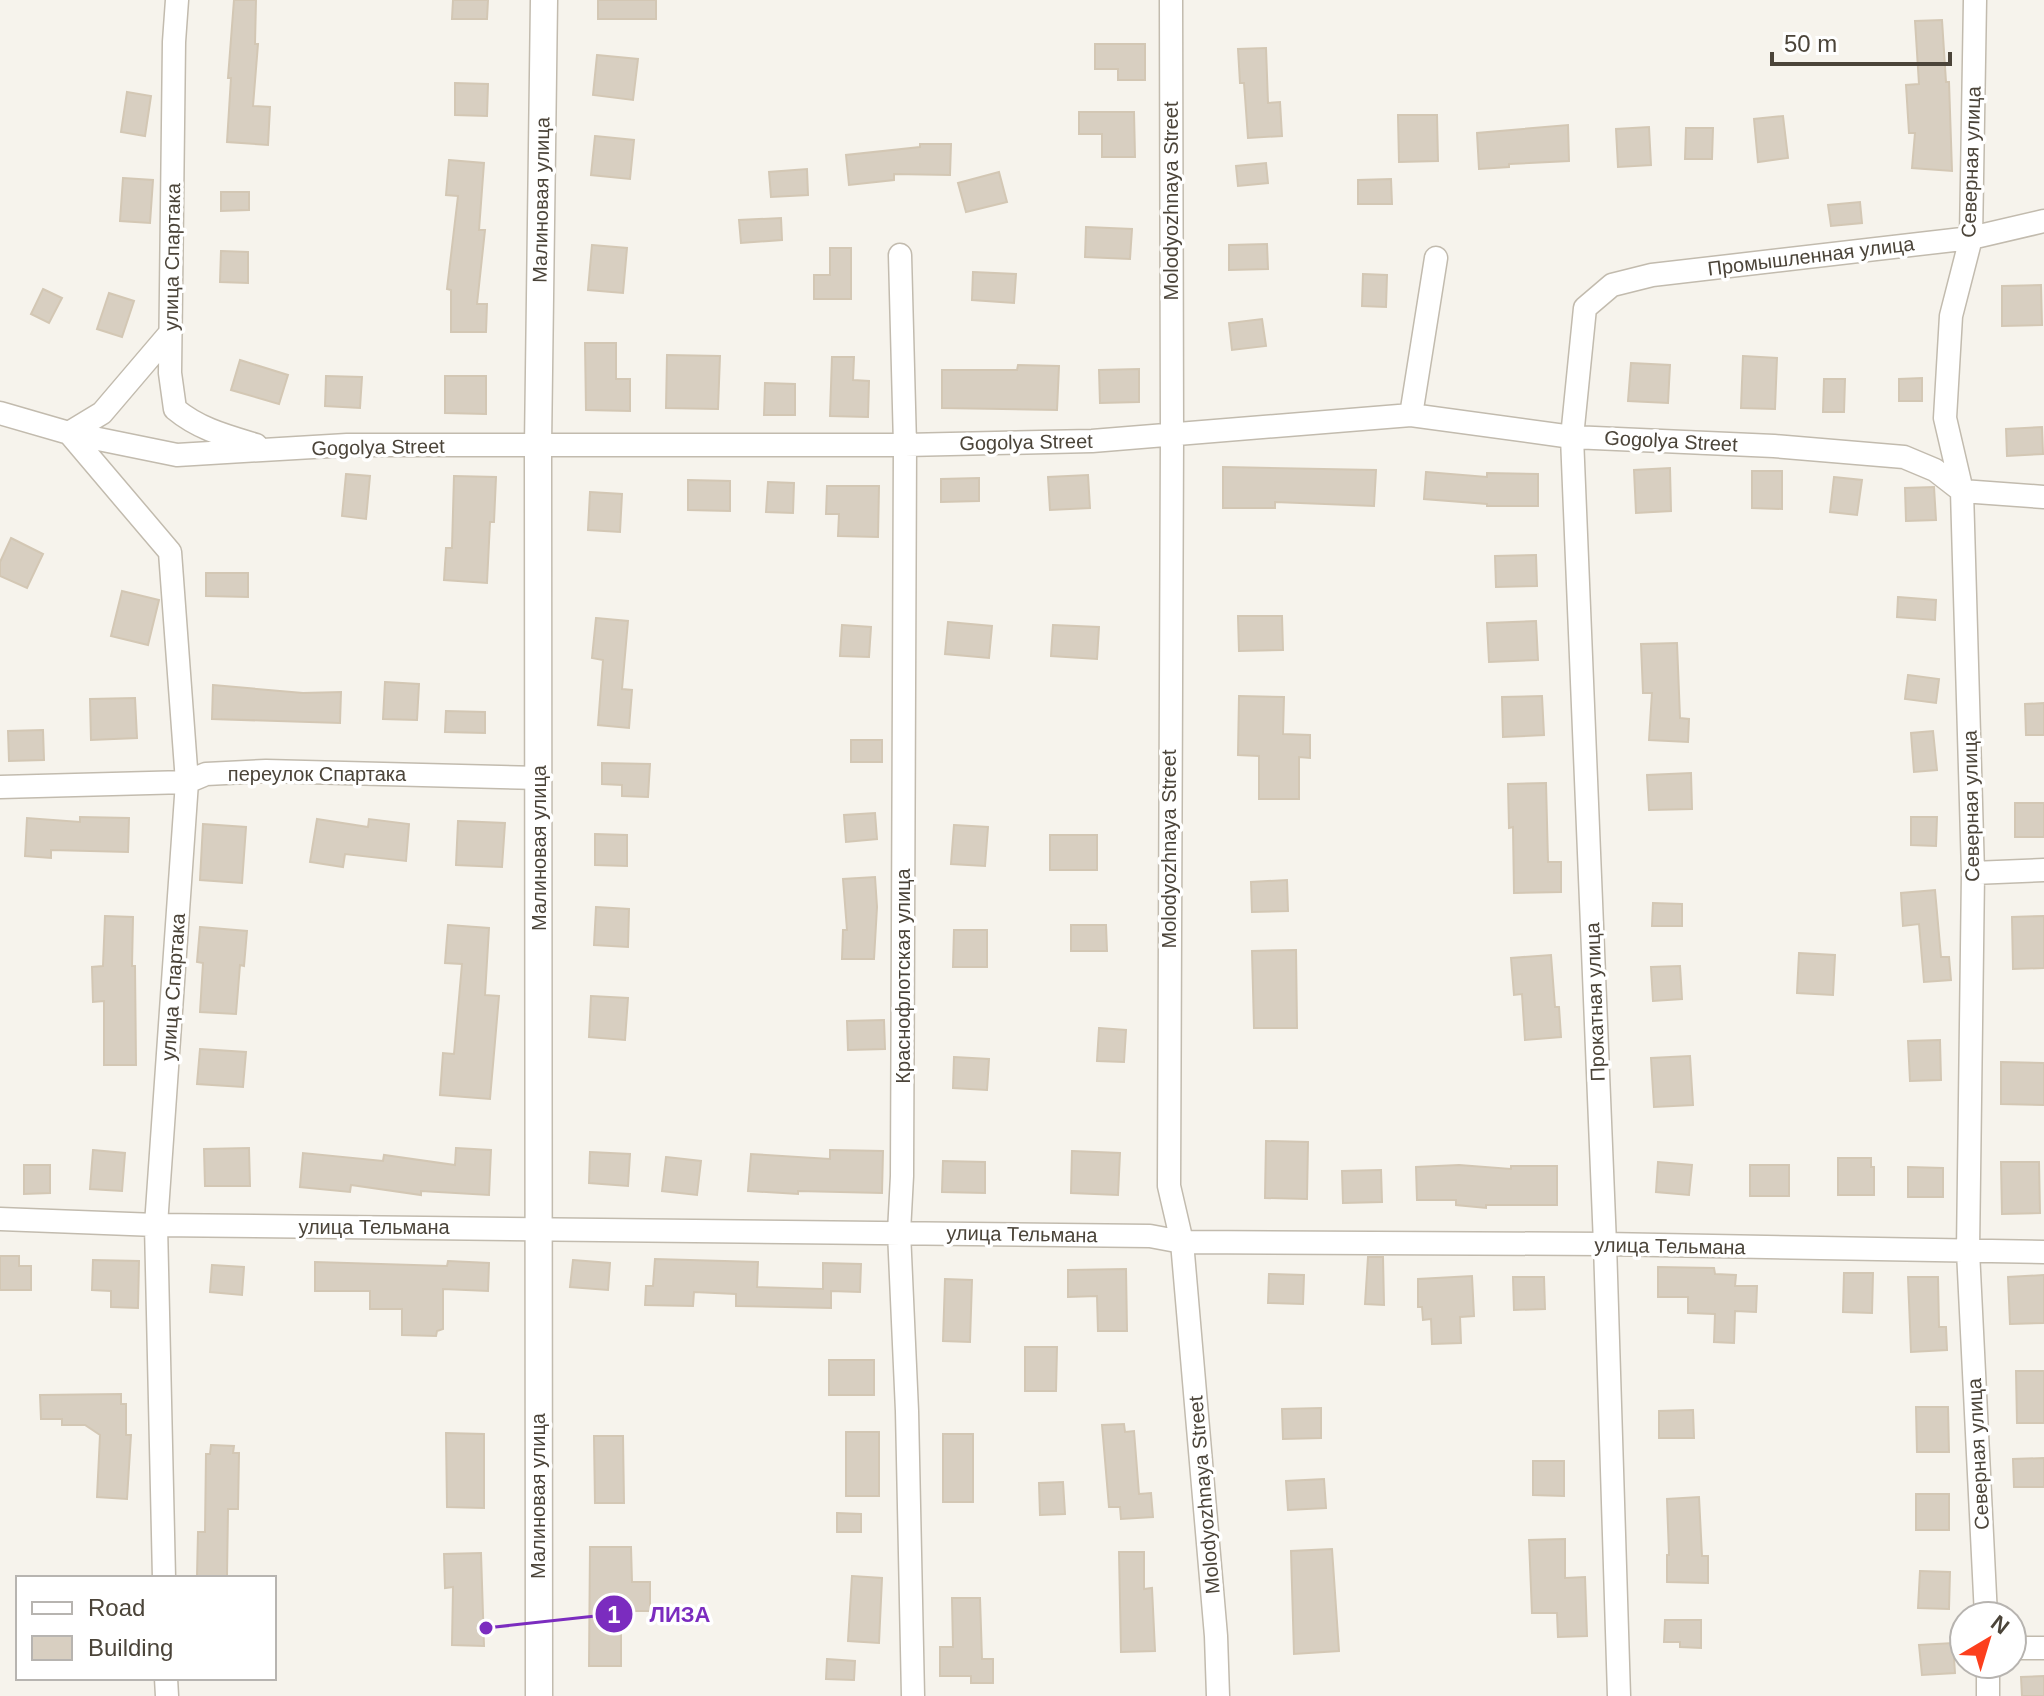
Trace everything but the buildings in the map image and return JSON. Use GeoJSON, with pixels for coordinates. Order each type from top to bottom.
{"type":"FeatureCollection","features":[{"type":"Feature","properties":{"kind":"street","name":"улица Спартака"},"geometry":{"type":"LineString","coordinates":[[177,0],[170,373],[175,409],[190,422],[212,432],[271,449]]}},
{"type":"Feature","properties":{"kind":"street","name":"Малиновая улица"},"geometry":{"type":"LineString","coordinates":[[539,1696],[538,446],[544,0]]}},
{"type":"Feature","properties":{"kind":"street","name":"Molodyozhnaya Street"},"geometry":{"type":"LineString","coordinates":[[1171,0],[1169,1186],[1182,1242],[1216,1636],[1218,1696]]}},
{"type":"Feature","properties":{"kind":"street","name":"Северная улица"},"geometry":{"type":"LineString","coordinates":[[1975,0],[1971,238],[1951,316],[1945,418],[1962,491],[1973,873],[1968,1251],[1985,1600]]}},
{"type":"Feature","properties":{"kind":"street","name":"Промышленная улица"},"geometry":{"type":"LineString","coordinates":[[1585,308],[1612,285],[1652,275],[1971,238],[2044,221]]}},
{"type":"Feature","properties":{"kind":"street","name":"Краснофлотская улица"},"geometry":{"type":"LineString","coordinates":[[900,255],[905,445],[902,1160],[899,1232],[907,1411],[913,1696]]}},
{"type":"Feature","properties":{"kind":"street"},"geometry":{"type":"LineString","coordinates":[[1411,415],[1436,258]]}},
{"type":"Feature","properties":{"kind":"street","name":"Прокатная улица"},"geometry":{"type":"LineString","coordinates":[[1585,308],[1572,437],[1605,1244],[1619,1696]]}},
{"type":"Feature","properties":{"kind":"street"},"geometry":{"type":"LineString","coordinates":[[69,433],[102,413],[171,332]]}},
{"type":"Feature","properties":{"kind":"street","name":"Gogolya Street"},"geometry":{"type":"LineString","coordinates":[[0,413],[69,433],[177,455],[347,445],[905,445],[1092,441],[1411,415],[1572,437],[1774,446],[1904,457],[1935,470],[1962,491]]}},
{"type":"Feature","properties":{"kind":"street","name":"улица Спартака"},"geometry":{"type":"LineString","coordinates":[[69,433],[170,552],[187,782],[156,1225],[164,1576]]}},
{"type":"Feature","properties":{"kind":"street"},"geometry":{"type":"LineString","coordinates":[[1962,491],[2044,497]]}},
{"type":"Feature","properties":{"kind":"street","name":"переулок Спартака"},"geometry":{"type":"LineString","coordinates":[[0,787],[187,782],[206,774],[266,771],[540,778]]}},
{"type":"Feature","properties":{"kind":"street"},"geometry":{"type":"LineString","coordinates":[[1973,873],[2044,870]]}},
{"type":"Feature","properties":{"kind":"street","name":"улица Тельмана"},"geometry":{"type":"LineString","coordinates":[[0,1219],[156,1225],[1150,1236],[1182,1242],[1605,1244],[2044,1252]]}},
{"type":"Feature","properties":{"kind":"place","name":"ЛИЗА"},"geometry":{"type":"Point","coordinates":[486,1628]}}]}
